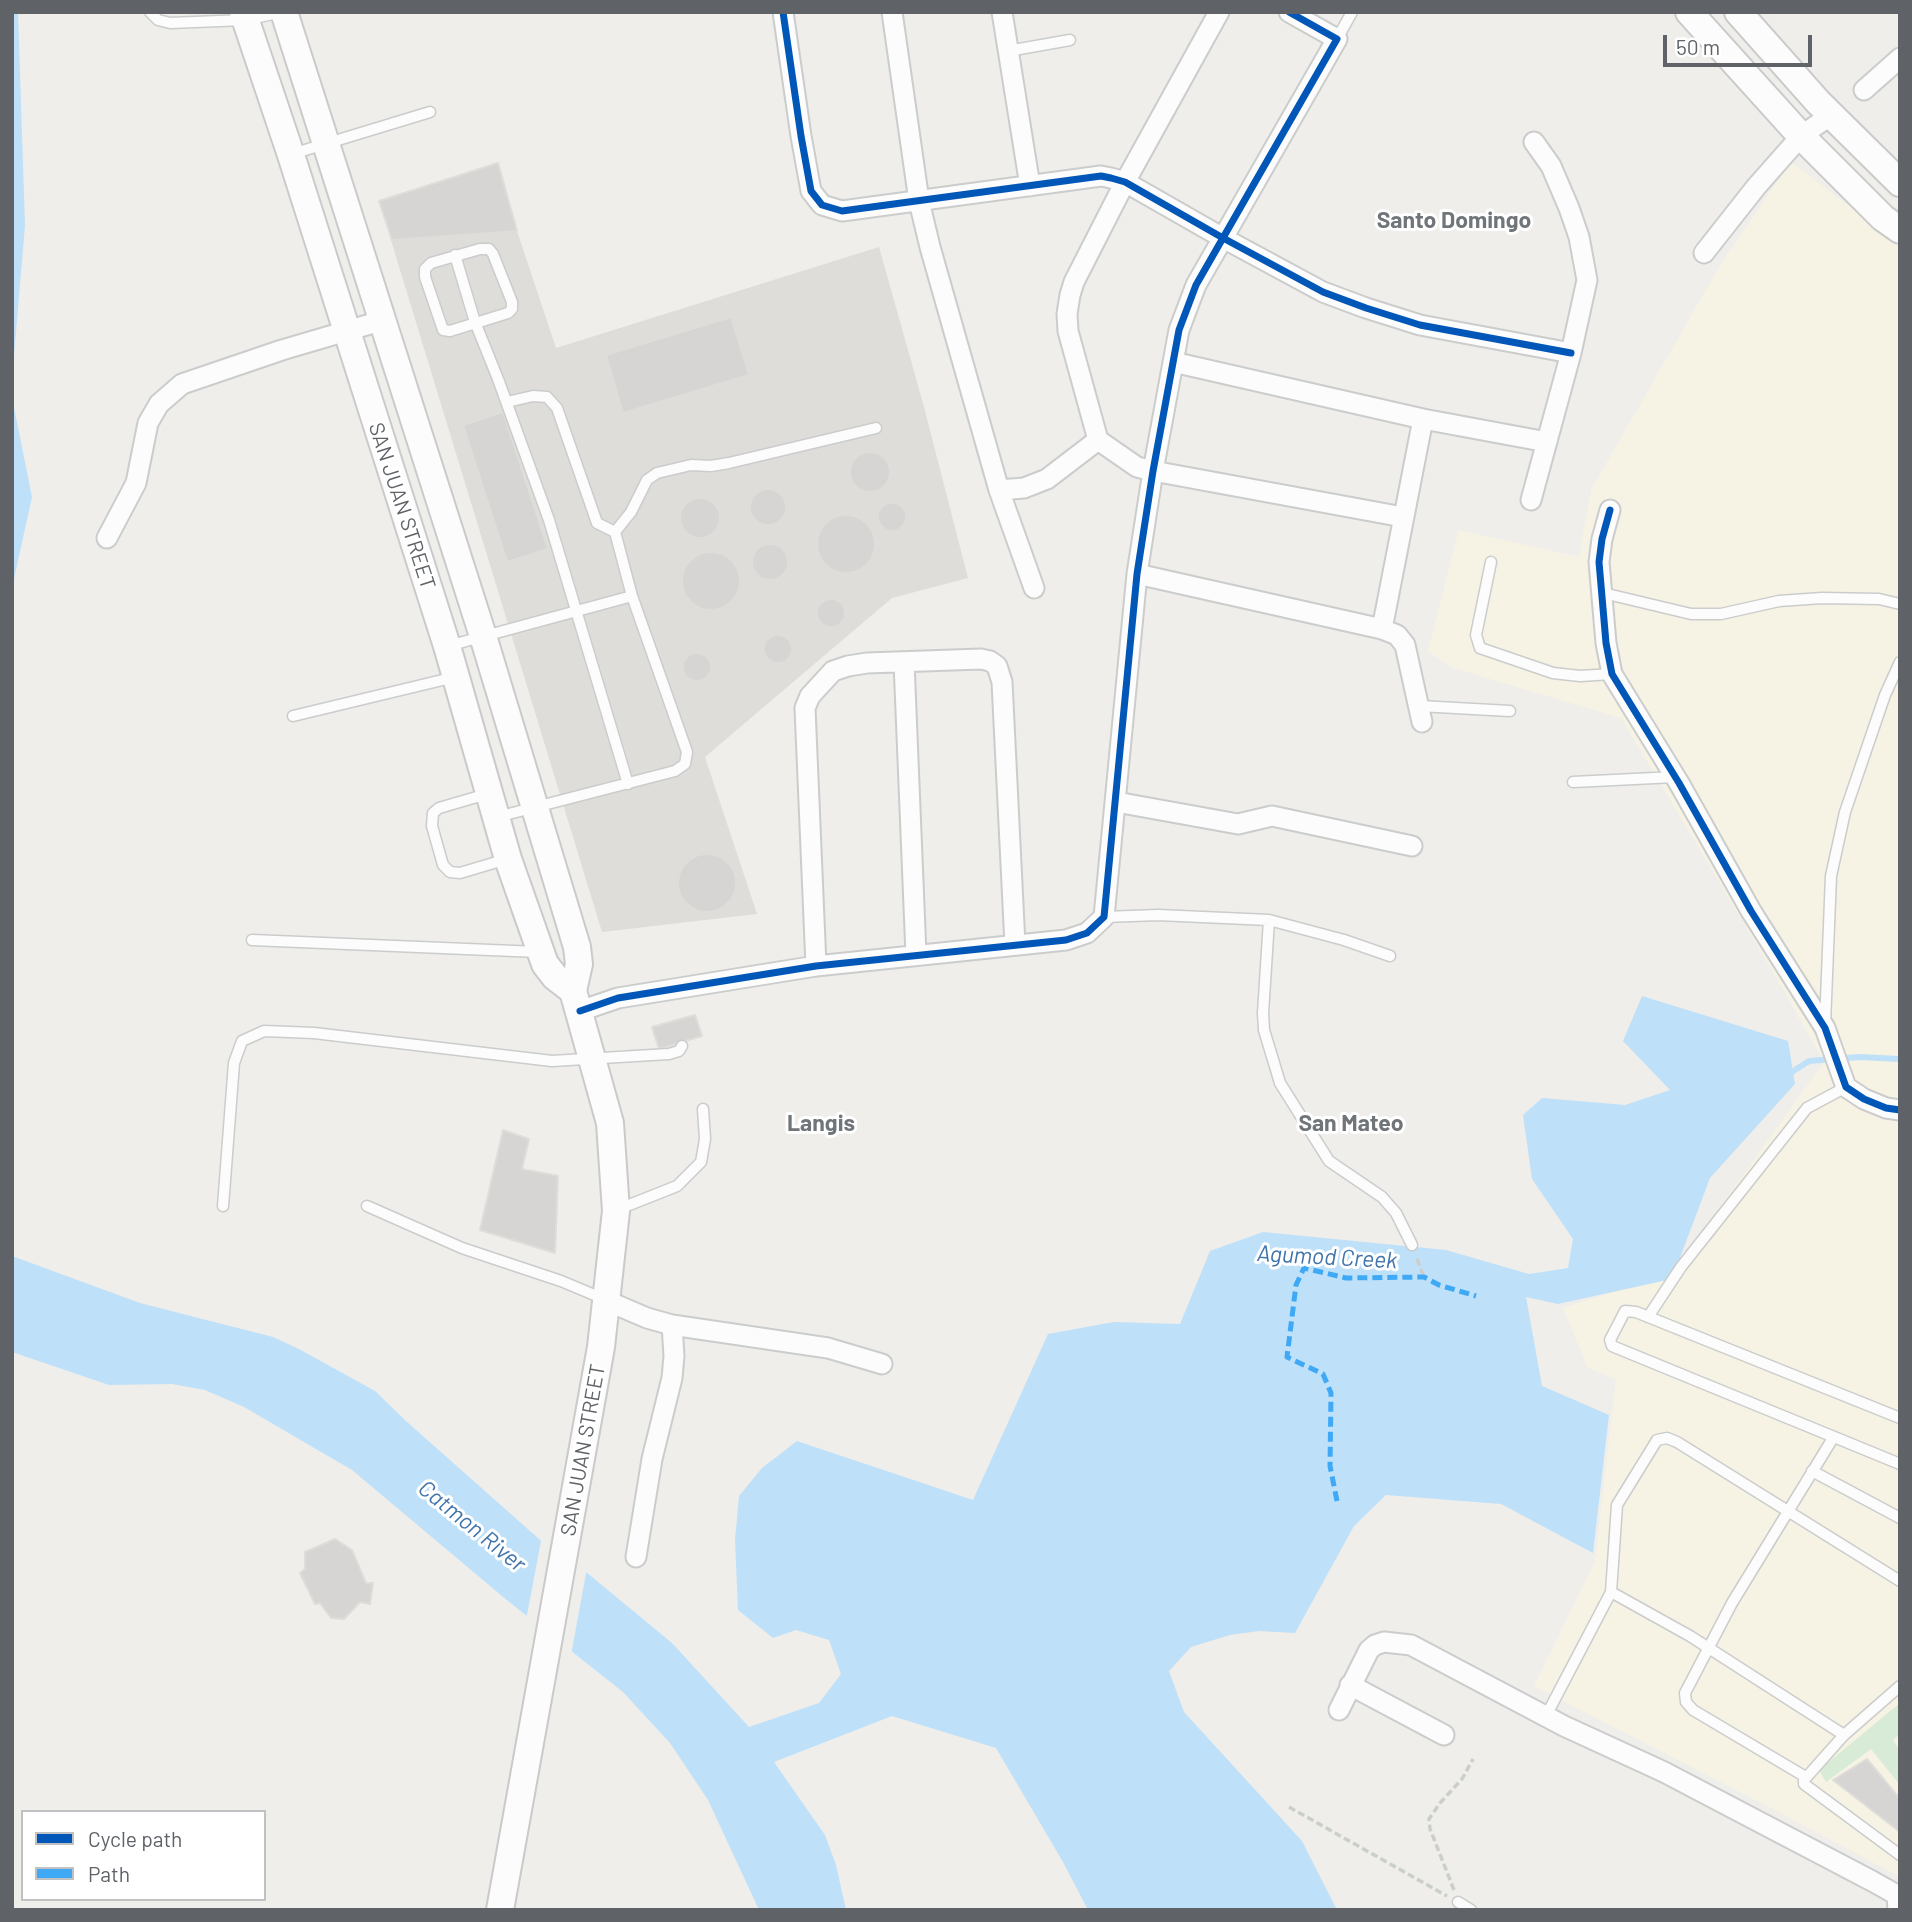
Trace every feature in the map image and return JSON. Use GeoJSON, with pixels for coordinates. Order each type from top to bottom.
{"type":"FeatureCollection","features":[{"type":"Feature","properties":{"kind":"main road","name":"SAN JUAN STREET"},"geometry":{"type":"LineString","coordinates":[[283,12],[328,144],[536,807],[577,947],[577,1001],[610,1123],[616,1211],[601,1347],[500,1910]]}},
{"type":"Feature","properties":{"kind":"main road"},"geometry":{"type":"LineString","coordinates":[[1689,12],[1801,136],[1883,218],[1900,230]]}},
{"type":"Feature","properties":{"kind":"main road"},"geometry":{"type":"LineString","coordinates":[[1738,12],[1831,115],[1900,183]]}},
{"type":"Feature","properties":{"kind":"main road","name":"SAN JUAN STREET"},"geometry":{"type":"LineString","coordinates":[[244,16],[291,155],[447,646],[508,859],[540,952],[555,977],[577,1001]]}},
{"type":"Feature","properties":{"kind":"street"},"geometry":{"type":"LineString","coordinates":[[783,12],[811,191],[822,205],[842,211],[1101,176],[1125,182],[1323,292],[1420,325],[1571,354]]}},
{"type":"Feature","properties":{"kind":"street"},"geometry":{"type":"LineString","coordinates":[[892,12],[919,201],[999,489],[1034,588]]}},
{"type":"Feature","properties":{"kind":"street"},"geometry":{"type":"LineString","coordinates":[[1002,12],[1030,186]]}},
{"type":"Feature","properties":{"kind":"street"},"geometry":{"type":"LineString","coordinates":[[1219,12],[1125,182],[1074,282],[1067,314],[1068,331],[1098,440],[1137,467],[1404,517]]}},
{"type":"Feature","properties":{"kind":"street"},"geometry":{"type":"LineString","coordinates":[[577,1001],[618,998],[816,966],[1078,937],[1095,927],[1104,917],[1137,574],[1173,362],[1186,307],[1337,39],[1289,12]]}},
{"type":"Feature","properties":{"kind":"street"},"geometry":{"type":"LineString","coordinates":[[1864,90],[1900,58]]}},
{"type":"Feature","properties":{"kind":"street"},"geometry":{"type":"LineString","coordinates":[[1704,253],[1801,136],[1831,115]]}},
{"type":"Feature","properties":{"kind":"street"},"geometry":{"type":"LineString","coordinates":[[1531,500],[1571,354],[1587,280],[1579,237],[1551,166],[1534,142]]}},
{"type":"Feature","properties":{"kind":"street"},"geometry":{"type":"LineString","coordinates":[[107,538],[136,483],[148,423],[159,404],[182,384],[282,350],[384,320]]}},
{"type":"Feature","properties":{"kind":"street"},"geometry":{"type":"LineString","coordinates":[[1173,362],[1423,419],[1547,442]]}},
{"type":"Feature","properties":{"kind":"street"},"geometry":{"type":"LineString","coordinates":[[1382,628],[1423,419]]}},
{"type":"Feature","properties":{"kind":"street"},"geometry":{"type":"LineString","coordinates":[[999,489],[1024,488],[1047,479],[1098,440]]}},
{"type":"Feature","properties":{"kind":"street"},"geometry":{"type":"LineString","coordinates":[[1610,510],[1599,562],[1606,643],[1612,674],[1675,777],[1751,911],[1826,1032],[1845,1084],[1875,1104],[1900,1110]]}},
{"type":"Feature","properties":{"kind":"street"},"geometry":{"type":"LineString","coordinates":[[1137,574],[1382,628],[1397,635],[1405,645],[1420,714]]}},
{"type":"Feature","properties":{"kind":"street"},"geometry":{"type":"LineString","coordinates":[[816,966],[805,708],[810,696],[832,671],[867,663],[981,659],[997,666],[1000,673],[1015,945]]}},
{"type":"Feature","properties":{"kind":"street"},"geometry":{"type":"LineString","coordinates":[[905,662],[916,955]]}},
{"type":"Feature","properties":{"kind":"street"},"geometry":{"type":"LineString","coordinates":[[1116,802],[1238,824],[1272,816],[1412,846]]}},
{"type":"Feature","properties":{"kind":"street"},"geometry":{"type":"LineString","coordinates":[[605,1300],[647,1318],[672,1325],[828,1348],[882,1364]]}},
{"type":"Feature","properties":{"kind":"street"},"geometry":{"type":"LineString","coordinates":[[636,1556],[652,1460],[672,1378],[672,1325]]}},
{"type":"Feature","properties":{"kind":"street"},"geometry":{"type":"LineString","coordinates":[[1339,1710],[1369,1650],[1384,1642],[1411,1645],[1546,1716],[1664,1772],[1895,1901]]}},
{"type":"Feature","properties":{"kind":"street"},"geometry":{"type":"LineString","coordinates":[[1350,1685],[1444,1735]]}},
{"type":"Feature","properties":{"kind":"lane"},"geometry":{"type":"LineString","coordinates":[[150,12],[159,20],[170,23],[283,12]]}},
{"type":"Feature","properties":{"kind":"lane"},"geometry":{"type":"LineString","coordinates":[[1337,39],[1352,12]]}},
{"type":"Feature","properties":{"kind":"lane"},"geometry":{"type":"LineString","coordinates":[[1007,51],[1070,40]]}},
{"type":"Feature","properties":{"kind":"lane"},"geometry":{"type":"LineString","coordinates":[[291,155],[429,112]]}},
{"type":"Feature","properties":{"kind":"lane"},"geometry":{"type":"LineString","coordinates":[[489,249],[512,302],[512,309],[508,313],[450,331],[443,330],[425,277],[425,269],[430,263],[455,256],[489,249]]}},
{"type":"Feature","properties":{"kind":"lane"},"geometry":{"type":"LineString","coordinates":[[455,256],[475,322],[549,520],[628,784]]}},
{"type":"Feature","properties":{"kind":"lane"},"geometry":{"type":"LineString","coordinates":[[507,402],[533,396],[547,397],[557,408],[597,523],[615,533],[632,596],[687,752],[685,764],[675,771],[536,807],[439,808],[433,813],[432,826],[443,865],[450,872],[460,873],[508,859]]}},
{"type":"Feature","properties":{"kind":"lane"},"geometry":{"type":"LineString","coordinates":[[615,533],[631,512],[647,480],[657,473],[691,465],[729,463],[876,428]]}},
{"type":"Feature","properties":{"kind":"lane"},"geometry":{"type":"LineString","coordinates":[[1491,562],[1476,635],[1480,648],[1553,673],[1580,676],[1612,674]]}},
{"type":"Feature","properties":{"kind":"lane"},"geometry":{"type":"LineString","coordinates":[[1603,593],[1691,614],[1709,615],[1779,601],[1822,598],[1879,599],[1900,604]]}},
{"type":"Feature","properties":{"kind":"lane"},"geometry":{"type":"LineString","coordinates":[[447,646],[632,596]]}},
{"type":"Feature","properties":{"kind":"lane"},"geometry":{"type":"LineString","coordinates":[[1826,1032],[1829,900],[1834,863],[1845,812],[1885,695],[1900,662]]}},
{"type":"Feature","properties":{"kind":"lane"},"geometry":{"type":"LineString","coordinates":[[293,716],[456,677]]}},
{"type":"Feature","properties":{"kind":"lane"},"geometry":{"type":"LineString","coordinates":[[1420,714],[1510,711]]}},
{"type":"Feature","properties":{"kind":"lane"},"geometry":{"type":"LineString","coordinates":[[1573,782],[1675,777]]}},
{"type":"Feature","properties":{"kind":"lane"},"geometry":{"type":"LineString","coordinates":[[1104,917],[1158,915],[1269,920],[1391,956]]}},
{"type":"Feature","properties":{"kind":"lane"},"geometry":{"type":"LineString","coordinates":[[1269,920],[1263,1021],[1280,1083],[1329,1161],[1382,1197],[1396,1213],[1412,1245]]}},
{"type":"Feature","properties":{"kind":"lane"},"geometry":{"type":"LineString","coordinates":[[252,940],[540,952]]}},
{"type":"Feature","properties":{"kind":"lane"},"geometry":{"type":"LineString","coordinates":[[223,1206],[234,1063],[242,1041],[264,1031],[314,1033],[552,1060],[669,1054],[678,1051],[682,1046]]}},
{"type":"Feature","properties":{"kind":"lane"},"geometry":{"type":"LineString","coordinates":[[1648,1317],[1681,1267],[1807,1108],[1845,1084]]}},
{"type":"Feature","properties":{"kind":"lane"},"geometry":{"type":"LineString","coordinates":[[616,1211],[677,1186],[695,1168],[701,1161],[705,1139],[704,1109]]}},
{"type":"Feature","properties":{"kind":"lane"},"geometry":{"type":"LineString","coordinates":[[367,1206],[462,1248],[561,1281],[605,1300]]}},
{"type":"Feature","properties":{"kind":"lane"},"geometry":{"type":"LineString","coordinates":[[1900,1418],[1648,1317],[1625,1311],[1610,1340],[1612,1346],[1900,1464]]}},
{"type":"Feature","properties":{"kind":"lane"},"geometry":{"type":"LineString","coordinates":[[1804,1776],[1693,1710],[1686,1702],[1685,1693],[1708,1647],[1833,1437]]}},
{"type":"Feature","properties":{"kind":"lane"},"geometry":{"type":"LineString","coordinates":[[1546,1716],[1611,1592],[1617,1505],[1657,1440],[1667,1438],[1677,1442],[1900,1581]]}},
{"type":"Feature","properties":{"kind":"lane"},"geometry":{"type":"LineString","coordinates":[[1812,1471],[1900,1518]]}},
{"type":"Feature","properties":{"kind":"lane"},"geometry":{"type":"LineString","coordinates":[[1611,1592],[1708,1647],[1844,1735]]}},
{"type":"Feature","properties":{"kind":"lane"},"geometry":{"type":"LineString","coordinates":[[1900,1686],[1844,1735],[1804,1776],[1804,1784],[1900,1855]]}},
{"type":"Feature","properties":{"kind":"lane"},"geometry":{"type":"LineString","coordinates":[[1458,1902],[1471,1910]]}},
{"type":"Feature","properties":{"kind":"path"},"geometry":{"type":"LineString","coordinates":[[1418,1262],[1424,1277]]}},
{"type":"Feature","properties":{"kind":"path"},"geometry":{"type":"LineString","coordinates":[[1458,1902],[1430,1829],[1429,1819],[1462,1779],[1473,1759]]}},
{"type":"Feature","properties":{"kind":"path"},"geometry":{"type":"LineString","coordinates":[[1289,1807],[1458,1902]]}},
{"type":"Feature","properties":{"kind":"shaded area"},"geometry":{"type":"Polygon","coordinates":[[[1791,162],[1900,245],[1900,1877],[1534,1686],[1595,1562],[1616,1379],[1588,1368],[1563,1308],[1673,1273],[1824,1062],[1621,718],[1450,667],[1428,651],[1459,530],[1579,557],[1591,490],[1722,262],[1791,162]]]}},
{"type":"Feature","properties":{"kind":"shaded area"},"geometry":{"type":"Polygon","coordinates":[[[498,163],[517,231],[556,348],[879,247],[968,578],[892,598],[705,757],[757,914],[602,932],[379,201],[498,163]]]}},
{"type":"Feature","properties":{"kind":"green space"},"geometry":{"type":"Polygon","coordinates":[[[1900,1703],[1900,1734],[1893,1740],[1900,1751],[1900,1785],[1871,1749],[1826,1782],[1819,1770],[1900,1703]]]}},
{"type":"Feature","properties":{"kind":"water"},"geometry":{"type":"Polygon","coordinates":[[[12,12],[18,12],[25,225],[12,380],[12,12]]]}},
{"type":"Feature","properties":{"kind":"water"},"geometry":{"type":"Polygon","coordinates":[[[12,397],[32,497],[12,588],[12,397]]]}},
{"type":"Feature","properties":{"kind":"water","name":"Catmon River"},"geometry":{"type":"Polygon","coordinates":[[[1642,996],[1788,1041],[1795,1084],[1710,1178],[1672,1279],[1558,1304],[1526,1297],[1542,1386],[1609,1415],[1593,1553],[1501,1504],[1386,1495],[1354,1526],[1295,1633],[1259,1631],[1230,1635],[1191,1647],[1169,1671],[1184,1712],[1302,1841],[1337,1910],[1088,1910],[996,1748],[892,1716],[774,1762],[825,1835],[836,1865],[846,1910],[759,1910],[708,1800],[670,1743],[623,1692],[508,1601],[352,1470],[244,1407],[205,1390],[172,1384],[109,1385],[12,1352],[12,1256],[140,1303],[273,1337],[299,1349],[375,1391],[548,1547],[586,1572],[672,1643],[749,1727],[819,1703],[841,1674],[829,1640],[796,1630],[773,1638],[738,1610],[735,1540],[739,1496],[762,1468],[797,1441],[973,1500],[1048,1334],[1114,1322],[1180,1324],[1210,1251],[1263,1232],[1446,1250],[1529,1274],[1568,1268],[1573,1239],[1532,1179],[1523,1115],[1542,1098],[1625,1105],[1670,1090],[1623,1041],[1642,996]]]}},
{"type":"Feature","properties":{"kind":"pier"},"geometry":{"type":"Polygon","coordinates":[[[542,1536],[587,1568],[571,1655],[526,1620],[542,1536]]]}},
{"type":"Feature","properties":{"kind":"building"},"geometry":{"type":"Polygon","coordinates":[[[498,163],[517,231],[392,240],[379,201],[498,163]]]}},
{"type":"Feature","properties":{"kind":"building"},"geometry":{"type":"Polygon","coordinates":[[[731,317],[749,375],[623,413],[606,355],[731,317]]]}},
{"type":"Feature","properties":{"kind":"building"},"geometry":{"type":"Polygon","coordinates":[[[503,412],[548,549],[507,562],[463,425],[503,412]]]}},
{"type":"Feature","properties":{"kind":"building"},"geometry":{"type":"Polygon","coordinates":[[[870,452],[884,458],[890,472],[884,486],[870,492],[856,486],[850,472],[856,458],[870,452]]]}},
{"type":"Feature","properties":{"kind":"building"},"geometry":{"type":"Polygon","coordinates":[[[768,489],[780,495],[786,507],[780,519],[768,525],[756,519],[750,507],[756,495],[768,489]]]}},
{"type":"Feature","properties":{"kind":"building"},"geometry":{"type":"Polygon","coordinates":[[[700,498],[714,504],[720,518],[714,532],[700,538],[686,532],[680,518],[686,504],[700,498]]]}},
{"type":"Feature","properties":{"kind":"building"},"geometry":{"type":"Polygon","coordinates":[[[892,503],[902,507],[906,517],[902,527],[892,531],[882,527],[878,517],[882,507],[892,503]]]}},
{"type":"Feature","properties":{"kind":"building"},"geometry":{"type":"Polygon","coordinates":[[[846,515],[857,517],[870,528],[875,544],[873,555],[862,568],[846,573],[835,571],[822,560],[817,544],[819,533],[830,520],[846,515]]]}},
{"type":"Feature","properties":{"kind":"building"},"geometry":{"type":"Polygon","coordinates":[[[770,544],[782,550],[788,562],[782,574],[770,580],[758,574],[752,562],[758,550],[770,544]]]}},
{"type":"Feature","properties":{"kind":"building"},"geometry":{"type":"Polygon","coordinates":[[[711,552],[722,554],[735,565],[740,581],[738,592],[727,605],[711,610],[700,608],[687,597],[682,581],[684,570],[695,557],[711,552]]]}},
{"type":"Feature","properties":{"kind":"building"},"geometry":{"type":"Polygon","coordinates":[[[831,599],[841,603],[845,613],[841,623],[831,627],[821,623],[817,613],[821,603],[831,599]]]}},
{"type":"Feature","properties":{"kind":"building"},"geometry":{"type":"Polygon","coordinates":[[[778,635],[788,639],[792,649],[788,659],[778,663],[768,659],[764,649],[768,639],[778,635]]]}},
{"type":"Feature","properties":{"kind":"building"},"geometry":{"type":"Polygon","coordinates":[[[697,653],[707,657],[711,667],[707,677],[697,681],[687,677],[683,667],[687,657],[697,653]]]}},
{"type":"Feature","properties":{"kind":"building"},"geometry":{"type":"Polygon","coordinates":[[[707,854],[718,856],[731,867],[736,883],[734,894],[723,907],[707,912],[696,910],[683,899],[678,883],[680,872],[691,859],[707,854]]]}},
{"type":"Feature","properties":{"kind":"building"},"geometry":{"type":"Polygon","coordinates":[[[695,1015],[702,1036],[659,1049],[652,1027],[695,1015]]]}},
{"type":"Feature","properties":{"kind":"building"},"geometry":{"type":"Polygon","coordinates":[[[503,1130],[529,1139],[522,1169],[558,1176],[555,1253],[480,1230],[503,1130]]]}},
{"type":"Feature","properties":{"kind":"building"},"geometry":{"type":"Polygon","coordinates":[[[335,1539],[352,1550],[366,1583],[373,1583],[370,1604],[360,1602],[344,1619],[331,1618],[320,1603],[315,1604],[300,1573],[305,1569],[305,1552],[335,1539]]]}},
{"type":"Feature","properties":{"kind":"building"},"geometry":{"type":"Polygon","coordinates":[[[1867,1759],[1900,1799],[1900,1832],[1833,1780],[1867,1759]]]}},
{"type":"Feature","properties":{"kind":"waterway","name":"Agumod Creek"},"geometry":{"type":"LineString","coordinates":[[1787,1075],[1809,1061],[1859,1057],[1900,1059]]}},
{"type":"Feature","properties":{"kind":"marked path"},"geometry":{"type":"LineString","coordinates":[[1337,1501],[1330,1466],[1331,1393],[1323,1374],[1287,1357],[1296,1285],[1304,1268],[1346,1278],[1424,1277],[1439,1285],[1476,1296]]}},
{"type":"Feature","properties":{"kind":"cycle path"},"geometry":{"type":"LineString","coordinates":[[783,12],[811,191],[822,205],[842,211],[1101,176],[1125,182],[1323,292],[1420,325],[1571,353]]}},
{"type":"Feature","properties":{"kind":"cycle path"},"geometry":{"type":"LineString","coordinates":[[580,1011],[618,998],[816,966],[1066,940],[1087,933],[1104,917],[1137,574],[1179,330],[1196,285],[1337,39],[1289,12]]}},
{"type":"Feature","properties":{"kind":"cycle path"},"geometry":{"type":"LineString","coordinates":[[1610,510],[1599,562],[1606,643],[1612,674],[1679,783],[1751,911],[1825,1028],[1846,1087],[1864,1099],[1886,1108],[1900,1110]]}},
{"type":"Feature","properties":{"kind":"district","name":"Santo Domingo"},"geometry":{"type":"Point","coordinates":[1454,220]}},
{"type":"Feature","properties":{"kind":"district","name":"Langis"},"geometry":{"type":"Point","coordinates":[821,1123]}},
{"type":"Feature","properties":{"kind":"district","name":"San Mateo"},"geometry":{"type":"Point","coordinates":[1351,1123]}}]}
